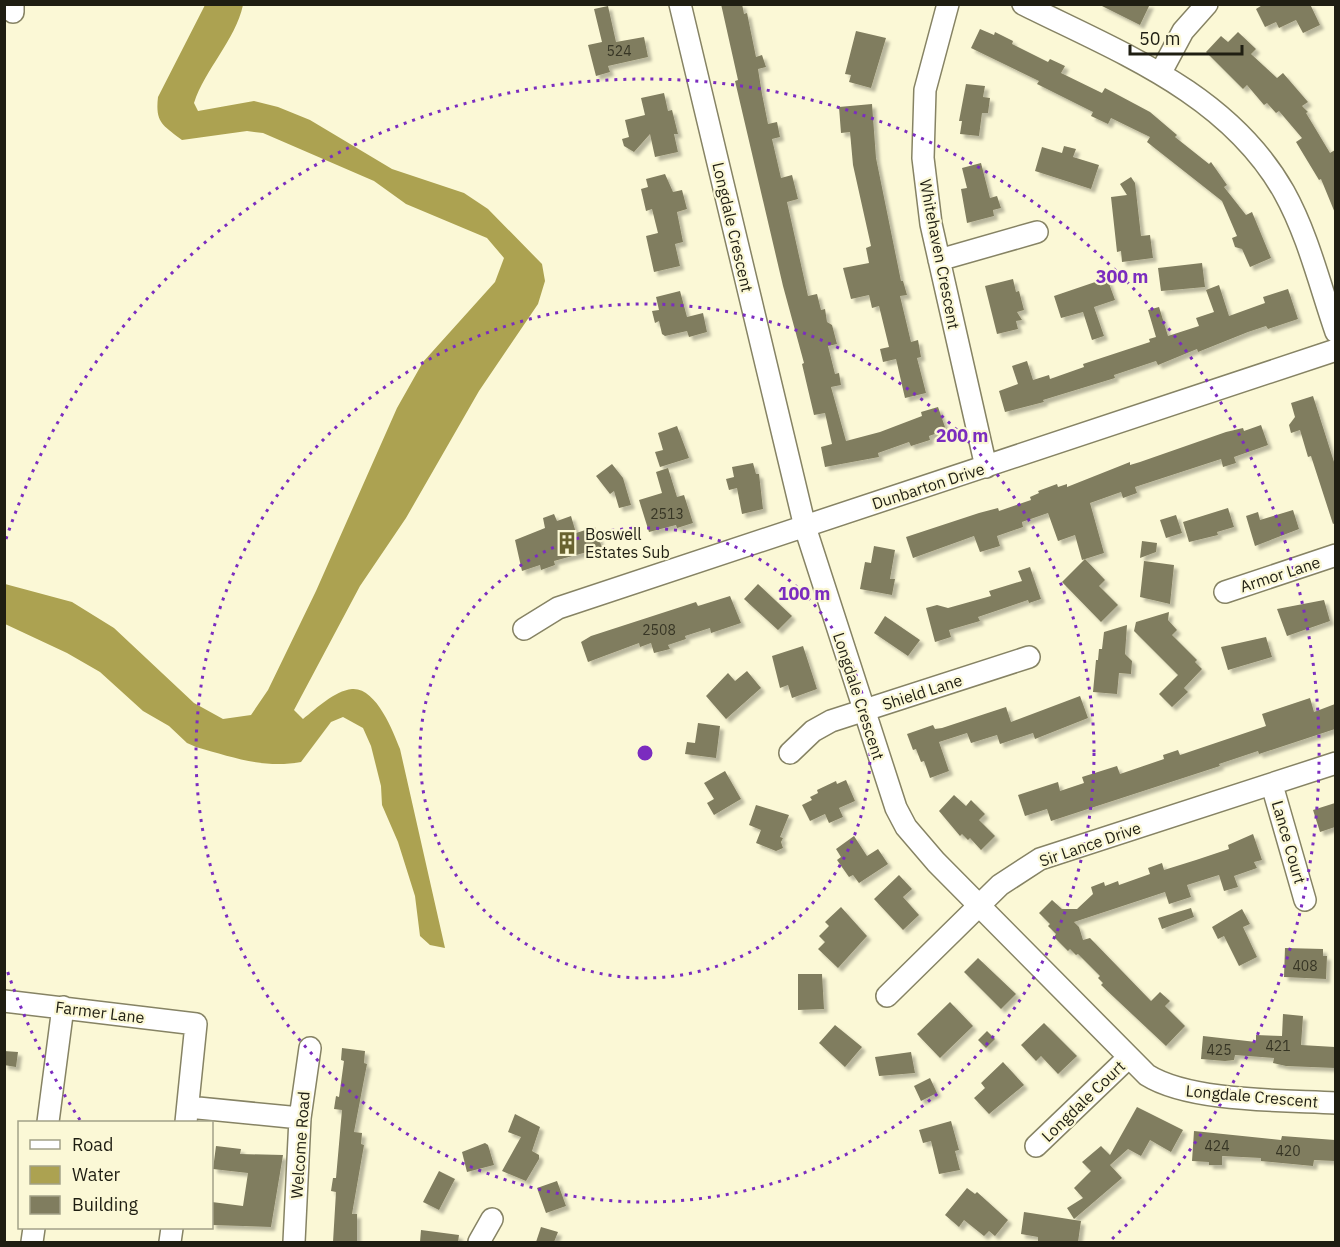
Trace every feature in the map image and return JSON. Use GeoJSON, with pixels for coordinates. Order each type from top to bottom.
{"type":"FeatureCollection","features":[{"type":"Feature","properties":{"kind":"street","name":"Longdale Crescent"},"geometry":{"type":"LineString","coordinates":[[680,4],[805,527],[887,784],[906,826],[979,907],[1147,1075],[1164,1085],[1193,1093],[1335,1103]]}},
{"type":"Feature","properties":{"kind":"street","name":"Whitehaven Crescent"},"geometry":{"type":"LineString","coordinates":[[948,4],[925,90],[922,124],[926,187],[939,260],[986,467]]}},
{"type":"Feature","properties":{"kind":"street"},"geometry":{"type":"LineString","coordinates":[[1023,4],[1161,72],[1202,101],[1260,155],[1284,193],[1302,233],[1335,332]]}},
{"type":"Feature","properties":{"kind":"street"},"geometry":{"type":"LineString","coordinates":[[1161,72],[1183,32],[1207,4]]}},
{"type":"Feature","properties":{"kind":"street"},"geometry":{"type":"LineString","coordinates":[[939,260],[1037,232]]}},
{"type":"Feature","properties":{"kind":"street","name":"Dunbarton Drive"},"geometry":{"type":"LineString","coordinates":[[524,629],[558,608],[1335,350]]}},
{"type":"Feature","properties":{"kind":"street","name":"Armor Lane"},"geometry":{"type":"LineString","coordinates":[[1225,592],[1335,555]]}},
{"type":"Feature","properties":{"kind":"street","name":"Shield Lane"},"geometry":{"type":"LineString","coordinates":[[790,753],[813,731],[831,721],[1029,657]]}},
{"type":"Feature","properties":{"kind":"street","name":"Sir Lance Drive"},"geometry":{"type":"LineString","coordinates":[[887,996],[1000,885],[1019,871],[1060,851],[1335,763]]}},
{"type":"Feature","properties":{"kind":"street","name":"Lance Court"},"geometry":{"type":"LineString","coordinates":[[1272,785],[1305,900]]}},
{"type":"Feature","properties":{"kind":"street","name":"Farmer Lane"},"geometry":{"type":"LineString","coordinates":[[4,1001],[196,1024],[187,1115]]}},
{"type":"Feature","properties":{"kind":"street"},"geometry":{"type":"LineString","coordinates":[[48,1121],[63,1007]]}},
{"type":"Feature","properties":{"kind":"street","name":"Welcome Road"},"geometry":{"type":"LineString","coordinates":[[294,1242],[300,1118],[310,1048]]}},
{"type":"Feature","properties":{"kind":"street","name":"Longdale Court"},"geometry":{"type":"LineString","coordinates":[[1036,1146],[1130,1057]]}},
{"type":"Feature","properties":{"kind":"street"},"geometry":{"type":"LineString","coordinates":[[187,1115],[300,1118]]}},
{"type":"Feature","properties":{"kind":"street"},"geometry":{"type":"LineString","coordinates":[[479,1242],[492,1219]]}},
{"type":"Feature","properties":{"kind":"water"},"geometry":{"type":"Polygon","coordinates":[[[205,5],[243,5],[234,31],[199,91],[194,103],[198,111],[254,101],[278,107],[310,120],[392,169],[464,193],[488,209],[542,264],[545,281],[538,304],[479,391],[406,518],[360,586],[294,710],[303,719],[332,696],[352,689],[361,690],[376,702],[400,749],[445,948],[430,945],[420,936],[415,896],[398,842],[382,805],[381,786],[371,746],[363,728],[343,717],[331,722],[301,762],[287,764],[248,761],[196,747],[187,743],[169,726],[143,711],[100,672],[67,653],[5,624],[5,584],[72,602],[114,628],[194,703],[223,719],[251,715],[268,690],[316,591],[397,408],[423,362],[495,282],[504,258],[487,238],[406,204],[374,181],[263,133],[247,131],[182,140],[170,131],[159,118],[158,97],[205,5]]]}},
{"type":"Feature","properties":{"kind":"building"},"geometry":{"type":"Polygon","coordinates":[[[721,4],[742,4],[744,14],[747,13],[756,57],[762,55],[766,67],[758,69],[762,94],[768,124],[777,122],[780,137],[772,139],[781,178],[792,175],[798,199],[787,202],[808,296],[817,294],[821,310],[825,309],[827,322],[832,325],[837,344],[828,346],[835,374],[839,373],[841,385],[831,387],[846,441],[880,432],[922,416],[921,412],[938,407],[946,430],[929,436],[930,440],[911,446],[909,442],[878,453],[879,457],[825,467],[821,447],[832,444],[825,413],[814,415],[802,364],[804,363],[783,286],[735,81],[738,80],[721,4]]]}},
{"type":"Feature","properties":{"kind":"building"},"geometry":{"type":"Polygon","coordinates":[[[1098,4],[1150,4],[1140,25],[1098,4]]]}},
{"type":"Feature","properties":{"kind":"building"},"geometry":{"type":"Polygon","coordinates":[[[1264,4],[1310,4],[1320,25],[1303,33],[1296,20],[1279,28],[1276,22],[1265,27],[1256,9],[1264,4]]]}},
{"type":"Feature","properties":{"kind":"building"},"geometry":{"type":"Polygon","coordinates":[[[608,6],[616,42],[644,37],[648,57],[608,66],[610,72],[596,76],[588,45],[602,42],[594,9],[608,6]]]}},
{"type":"Feature","properties":{"kind":"building"},"geometry":{"type":"Polygon","coordinates":[[[980,29],[994,35],[995,32],[1013,41],[1012,44],[1048,62],[1050,59],[1065,66],[1061,73],[1102,93],[1105,88],[1150,112],[1177,135],[1175,137],[1209,164],[1211,162],[1227,185],[1224,187],[1246,215],[1252,212],[1271,258],[1250,267],[1242,249],[1235,247],[1232,238],[1237,236],[1222,201],[1147,142],[1150,137],[1111,118],[1108,124],[1091,116],[1093,112],[1037,84],[1039,81],[971,48],[980,29]]]}},
{"type":"Feature","properties":{"kind":"building"},"geometry":{"type":"Polygon","coordinates":[[[856,31],[886,38],[871,88],[849,82],[851,75],[845,74],[856,31]]]}},
{"type":"Feature","properties":{"kind":"building"},"geometry":{"type":"Polygon","coordinates":[[[1238,32],[1256,49],[1251,54],[1277,78],[1283,73],[1308,102],[1302,106],[1308,112],[1306,113],[1330,153],[1335,150],[1335,213],[1321,179],[1319,180],[1296,142],[1302,138],[1279,111],[1276,113],[1267,103],[1264,105],[1247,85],[1243,89],[1206,52],[1221,36],[1228,42],[1238,32]]]}},
{"type":"Feature","properties":{"kind":"building"},"geometry":{"type":"Polygon","coordinates":[[[966,84],[985,86],[983,97],[990,98],[988,113],[982,113],[979,136],[960,134],[962,121],[959,121],[966,84]]]}},
{"type":"Feature","properties":{"kind":"building"},"geometry":{"type":"Polygon","coordinates":[[[664,93],[668,111],[672,110],[678,134],[674,134],[678,152],[655,157],[650,134],[634,152],[624,146],[622,139],[629,137],[625,120],[645,115],[641,98],[664,93]]]}},
{"type":"Feature","properties":{"kind":"building"},"geometry":{"type":"Polygon","coordinates":[[[872,104],[876,158],[901,281],[903,281],[907,295],[900,296],[911,342],[918,340],[921,357],[917,358],[926,393],[905,398],[896,359],[883,362],[880,349],[889,347],[879,306],[872,308],[869,295],[851,299],[843,268],[869,263],[866,248],[871,246],[853,165],[850,132],[841,133],[839,107],[872,104]]]}},
{"type":"Feature","properties":{"kind":"building"},"geometry":{"type":"Polygon","coordinates":[[[1064,146],[1076,149],[1073,157],[1099,165],[1091,189],[1035,171],[1042,147],[1062,153],[1064,146]]]}},
{"type":"Feature","properties":{"kind":"building"},"geometry":{"type":"Polygon","coordinates":[[[981,163],[990,198],[997,196],[1001,208],[993,210],[994,216],[967,223],[961,189],[967,188],[962,168],[981,163]]]}},
{"type":"Feature","properties":{"kind":"building"},"geometry":{"type":"Polygon","coordinates":[[[665,174],[673,192],[682,190],[687,209],[677,212],[683,242],[675,244],[680,266],[654,272],[646,236],[658,233],[652,209],[646,211],[641,189],[648,187],[646,179],[665,174]]]}},
{"type":"Feature","properties":{"kind":"building"},"geometry":{"type":"Polygon","coordinates":[[[1131,177],[1135,183],[1141,236],[1150,235],[1153,258],[1122,262],[1121,251],[1117,252],[1111,197],[1127,195],[1120,184],[1131,177]]]}},
{"type":"Feature","properties":{"kind":"building"},"geometry":{"type":"Polygon","coordinates":[[[1202,263],[1205,287],[1161,291],[1158,268],[1202,263]]]}},
{"type":"Feature","properties":{"kind":"building"},"geometry":{"type":"Polygon","coordinates":[[[1107,278],[1115,300],[1094,307],[1104,336],[1092,340],[1083,312],[1061,318],[1054,296],[1107,278]]]}},
{"type":"Feature","properties":{"kind":"building"},"geometry":{"type":"Polygon","coordinates":[[[1013,279],[1024,310],[1017,312],[1022,320],[1016,321],[1018,329],[997,334],[985,286],[1013,279]]]}},
{"type":"Feature","properties":{"kind":"building"},"geometry":{"type":"Polygon","coordinates":[[[1219,285],[1229,316],[1265,303],[1263,297],[1288,289],[1298,319],[1268,329],[1266,326],[1198,352],[1197,349],[1158,365],[1156,361],[1114,375],[1115,378],[1043,400],[1044,402],[1005,412],[999,391],[1018,384],[1012,366],[1027,361],[1033,380],[1049,375],[1050,379],[1084,367],[1083,364],[1150,342],[1149,339],[1156,337],[1148,310],[1159,307],[1168,336],[1199,326],[1196,318],[1214,312],[1206,290],[1219,285]]]}},
{"type":"Feature","properties":{"kind":"building"},"geometry":{"type":"Polygon","coordinates":[[[680,291],[687,317],[703,313],[707,332],[689,337],[687,331],[665,336],[662,334],[659,321],[655,323],[652,311],[659,310],[656,297],[680,291]]]}},
{"type":"Feature","properties":{"kind":"building"},"geometry":{"type":"Polygon","coordinates":[[[1313,396],[1335,465],[1335,523],[1333,524],[1300,430],[1291,433],[1289,425],[1295,417],[1291,403],[1313,396]]]}},
{"type":"Feature","properties":{"kind":"building"},"geometry":{"type":"Polygon","coordinates":[[[1261,425],[1268,445],[1234,457],[1236,463],[1223,467],[1221,459],[1135,487],[1137,493],[1123,498],[1121,492],[1090,503],[1104,553],[1082,560],[1075,535],[1058,541],[1048,513],[1022,522],[1023,527],[997,536],[1000,546],[980,552],[974,536],[913,558],[906,537],[979,513],[998,508],[999,511],[1031,500],[1030,497],[1039,493],[1038,491],[1057,484],[1058,487],[1067,484],[1067,487],[1130,462],[1130,465],[1226,432],[1243,428],[1244,431],[1261,425]]]}},
{"type":"Feature","properties":{"kind":"building"},"geometry":{"type":"Polygon","coordinates":[[[677,426],[689,458],[660,467],[655,452],[663,450],[658,433],[677,426]]]}},
{"type":"Feature","properties":{"kind":"building"},"geometry":{"type":"Polygon","coordinates":[[[753,463],[756,474],[759,474],[763,509],[742,514],[737,488],[729,490],[726,479],[734,477],[732,467],[753,463]]]}},
{"type":"Feature","properties":{"kind":"building"},"geometry":{"type":"Polygon","coordinates":[[[612,464],[623,478],[631,505],[619,508],[614,491],[610,494],[596,476],[612,464]]]}},
{"type":"Feature","properties":{"kind":"building"},"geometry":{"type":"Polygon","coordinates":[[[668,468],[677,497],[684,495],[693,523],[649,532],[639,500],[662,493],[656,472],[668,468]]]}},
{"type":"Feature","properties":{"kind":"building"},"geometry":{"type":"Polygon","coordinates":[[[1228,508],[1234,527],[1217,532],[1218,535],[1189,542],[1183,522],[1228,508]]]}},
{"type":"Feature","properties":{"kind":"building"},"geometry":{"type":"Polygon","coordinates":[[[1293,510],[1299,529],[1255,546],[1246,516],[1258,512],[1260,520],[1293,510]]]}},
{"type":"Feature","properties":{"kind":"building","name":"Boswell Estates Sub"},"geometry":{"type":"Polygon","coordinates":[[[554,514],[557,521],[571,516],[576,533],[595,527],[602,548],[554,561],[555,565],[541,570],[540,565],[522,571],[515,540],[545,528],[543,518],[554,514]]]}},
{"type":"Feature","properties":{"kind":"building"},"geometry":{"type":"Polygon","coordinates":[[[1176,515],[1182,533],[1166,538],[1160,520],[1176,515]]]}},
{"type":"Feature","properties":{"kind":"building"},"geometry":{"type":"Polygon","coordinates":[[[1142,541],[1157,543],[1156,552],[1140,558],[1142,541]]]}},
{"type":"Feature","properties":{"kind":"building"},"geometry":{"type":"Polygon","coordinates":[[[874,546],[895,550],[890,579],[895,579],[892,595],[860,589],[865,562],[871,563],[874,546]]]}},
{"type":"Feature","properties":{"kind":"building"},"geometry":{"type":"Polygon","coordinates":[[[1085,559],[1105,580],[1099,586],[1118,605],[1101,622],[1062,582],[1085,559]]]}},
{"type":"Feature","properties":{"kind":"building"},"geometry":{"type":"Polygon","coordinates":[[[1144,561],[1174,565],[1170,604],[1140,597],[1144,561]]]}},
{"type":"Feature","properties":{"kind":"building"},"geometry":{"type":"Polygon","coordinates":[[[1030,567],[1041,599],[1029,603],[1028,600],[978,617],[980,621],[949,630],[951,637],[935,642],[926,608],[937,605],[948,608],[991,596],[989,591],[1022,581],[1018,571],[1030,567]]]}},
{"type":"Feature","properties":{"kind":"building"},"geometry":{"type":"Polygon","coordinates":[[[758,584],[792,616],[778,630],[744,599],[758,584]]]}},
{"type":"Feature","properties":{"kind":"building"},"geometry":{"type":"Polygon","coordinates":[[[730,596],[741,623],[711,633],[710,628],[685,636],[686,639],[668,645],[670,649],[654,653],[651,643],[640,647],[639,643],[588,662],[581,642],[591,636],[696,602],[698,606],[730,596]]]}},
{"type":"Feature","properties":{"kind":"building"},"geometry":{"type":"Polygon","coordinates":[[[1324,600],[1330,621],[1287,636],[1277,609],[1324,600]]]}},
{"type":"Feature","properties":{"kind":"building"},"geometry":{"type":"Polygon","coordinates":[[[1169,612],[1168,620],[1177,630],[1172,635],[1197,660],[1195,662],[1202,669],[1184,688],[1188,692],[1172,707],[1159,694],[1178,675],[1134,631],[1136,622],[1169,612]]]}},
{"type":"Feature","properties":{"kind":"building"},"geometry":{"type":"Polygon","coordinates":[[[885,616],[920,640],[908,656],[874,633],[885,616]]]}},
{"type":"Feature","properties":{"kind":"building"},"geometry":{"type":"Polygon","coordinates":[[[1127,625],[1125,654],[1132,661],[1131,674],[1119,673],[1117,694],[1093,692],[1096,660],[1098,660],[1099,649],[1102,649],[1104,632],[1127,625]]]}},
{"type":"Feature","properties":{"kind":"building"},"geometry":{"type":"Polygon","coordinates":[[[1266,637],[1272,657],[1228,670],[1221,647],[1266,637]]]}},
{"type":"Feature","properties":{"kind":"building"},"geometry":{"type":"Polygon","coordinates":[[[803,646],[817,689],[792,698],[788,685],[780,688],[772,656],[803,646]]]}},
{"type":"Feature","properties":{"kind":"building"},"geometry":{"type":"Polygon","coordinates":[[[747,671],[761,688],[726,719],[706,696],[728,673],[735,681],[747,671]]]}},
{"type":"Feature","properties":{"kind":"building"},"geometry":{"type":"Polygon","coordinates":[[[1080,696],[1088,718],[1035,739],[1033,733],[1000,744],[997,735],[971,743],[967,733],[939,742],[949,771],[930,778],[924,761],[921,762],[916,749],[913,750],[907,734],[933,725],[935,729],[942,728],[1006,707],[1011,722],[1080,696]]]}},
{"type":"Feature","properties":{"kind":"building"},"geometry":{"type":"Polygon","coordinates":[[[1310,698],[1314,712],[1335,704],[1335,729],[1259,754],[1258,751],[1219,764],[1220,766],[1051,821],[1047,809],[1025,816],[1018,795],[1058,782],[1060,791],[1084,783],[1082,777],[1117,766],[1120,774],[1164,759],[1163,755],[1178,750],[1180,755],[1266,726],[1262,714],[1310,698]]]}},
{"type":"Feature","properties":{"kind":"building"},"geometry":{"type":"Polygon","coordinates":[[[698,723],[720,726],[716,758],[685,754],[687,742],[695,743],[698,723]]]}},
{"type":"Feature","properties":{"kind":"building"},"geometry":{"type":"Polygon","coordinates":[[[725,771],[741,799],[714,815],[707,803],[714,799],[704,783],[725,771]]]}},
{"type":"Feature","properties":{"kind":"building"},"geometry":{"type":"Polygon","coordinates":[[[846,780],[855,801],[839,808],[843,817],[829,823],[825,814],[810,821],[802,805],[812,800],[810,797],[818,793],[817,790],[836,781],[837,784],[846,780]]]}},
{"type":"Feature","properties":{"kind":"building"},"geometry":{"type":"Polygon","coordinates":[[[954,795],[966,806],[971,800],[985,814],[979,820],[995,836],[981,850],[970,838],[968,840],[962,834],[960,836],[939,811],[954,795]]]}},
{"type":"Feature","properties":{"kind":"building"},"geometry":{"type":"Polygon","coordinates":[[[1335,803],[1335,827],[1320,832],[1313,810],[1335,803]]]}},
{"type":"Feature","properties":{"kind":"building"},"geometry":{"type":"Polygon","coordinates":[[[756,805],[789,815],[780,837],[783,838],[781,842],[783,848],[776,851],[756,843],[761,830],[749,825],[756,805]]]}},
{"type":"Feature","properties":{"kind":"building"},"geometry":{"type":"Polygon","coordinates":[[[1253,834],[1262,860],[1254,862],[1257,868],[1234,876],[1238,887],[1224,891],[1219,875],[1187,885],[1191,897],[1169,904],[1165,892],[1074,922],[1079,927],[1083,940],[1090,938],[1151,1001],[1160,992],[1170,1001],[1165,1006],[1185,1026],[1166,1046],[1101,985],[1103,983],[1098,978],[1100,976],[1078,954],[1076,955],[1070,949],[1068,951],[1054,937],[1056,934],[1048,926],[1050,924],[1039,913],[1052,900],[1062,909],[1077,909],[1093,894],[1091,887],[1104,882],[1105,886],[1118,881],[1119,885],[1150,874],[1148,868],[1162,863],[1164,870],[1196,860],[1229,849],[1228,845],[1253,834]]]}},
{"type":"Feature","properties":{"kind":"building"},"geometry":{"type":"Polygon","coordinates":[[[854,836],[867,856],[878,849],[888,864],[859,883],[853,875],[849,877],[837,860],[841,857],[836,849],[854,836]]]}},
{"type":"Feature","properties":{"kind":"building"},"geometry":{"type":"Polygon","coordinates":[[[899,875],[912,889],[903,897],[919,915],[903,930],[874,899],[899,875]]]}},
{"type":"Feature","properties":{"kind":"building"},"geometry":{"type":"Polygon","coordinates":[[[841,907],[867,936],[838,968],[818,949],[825,942],[819,936],[829,926],[825,922],[841,907]]]}},
{"type":"Feature","properties":{"kind":"building"},"geometry":{"type":"Polygon","coordinates":[[[1191,908],[1194,917],[1162,929],[1158,918],[1191,908]]]}},
{"type":"Feature","properties":{"kind":"building"},"geometry":{"type":"Polygon","coordinates":[[[1242,909],[1250,924],[1243,927],[1257,957],[1239,966],[1224,936],[1218,939],[1212,927],[1242,909]]]}},
{"type":"Feature","properties":{"kind":"building"},"geometry":{"type":"Polygon","coordinates":[[[1285,948],[1323,949],[1323,956],[1327,956],[1326,979],[1284,977],[1285,948]]]}},
{"type":"Feature","properties":{"kind":"building"},"geometry":{"type":"Polygon","coordinates":[[[978,958],[1016,994],[1001,1009],[964,972],[978,958]]]}},
{"type":"Feature","properties":{"kind":"building"},"geometry":{"type":"Polygon","coordinates":[[[798,974],[822,974],[824,1009],[798,1010],[798,974]]]}},
{"type":"Feature","properties":{"kind":"building"},"geometry":{"type":"Polygon","coordinates":[[[950,1002],[973,1026],[940,1058],[917,1034],[950,1002]]]}},
{"type":"Feature","properties":{"kind":"building"},"geometry":{"type":"Polygon","coordinates":[[[1283,1014],[1303,1016],[1301,1045],[1335,1047],[1335,1068],[1286,1066],[1273,1063],[1274,1058],[1235,1055],[1234,1060],[1201,1059],[1203,1036],[1256,1042],[1256,1035],[1282,1036],[1283,1014]]]}},
{"type":"Feature","properties":{"kind":"building"},"geometry":{"type":"Polygon","coordinates":[[[1044,1023],[1077,1056],[1058,1074],[1041,1056],[1036,1061],[1021,1045],[1044,1023]]]}},
{"type":"Feature","properties":{"kind":"building"},"geometry":{"type":"Polygon","coordinates":[[[835,1025],[862,1047],[845,1067],[819,1043],[835,1025]]]}},
{"type":"Feature","properties":{"kind":"building"},"geometry":{"type":"Polygon","coordinates":[[[987,1031],[995,1039],[986,1048],[978,1040],[987,1031]]]}},
{"type":"Feature","properties":{"kind":"building"},"geometry":{"type":"Polygon","coordinates":[[[342,1048],[365,1051],[364,1063],[367,1064],[354,1132],[362,1133],[361,1144],[364,1145],[352,1214],[357,1214],[357,1242],[333,1242],[336,1192],[331,1191],[333,1178],[336,1178],[342,1110],[334,1109],[336,1096],[339,1097],[344,1061],[341,1060],[342,1048]]]}},
{"type":"Feature","properties":{"kind":"building"},"geometry":{"type":"Polygon","coordinates":[[[4,1051],[18,1052],[16,1067],[4,1065],[4,1051]]]}},
{"type":"Feature","properties":{"kind":"building"},"geometry":{"type":"Polygon","coordinates":[[[911,1052],[915,1073],[879,1076],[875,1057],[911,1052]]]}},
{"type":"Feature","properties":{"kind":"building"},"geometry":{"type":"Polygon","coordinates":[[[1003,1062],[1024,1085],[989,1114],[974,1098],[985,1088],[981,1083],[1003,1062]]]}},
{"type":"Feature","properties":{"kind":"building"},"geometry":{"type":"Polygon","coordinates":[[[930,1078],[937,1093],[921,1101],[914,1086],[930,1078]]]}},
{"type":"Feature","properties":{"kind":"building"},"geometry":{"type":"Polygon","coordinates":[[[1137,1107],[1183,1130],[1171,1152],[1150,1140],[1141,1156],[1128,1149],[1110,1165],[1122,1178],[1074,1219],[1067,1208],[1083,1198],[1074,1188],[1091,1171],[1082,1162],[1101,1146],[1110,1155],[1137,1107]]]}},
{"type":"Feature","properties":{"kind":"building"},"geometry":{"type":"Polygon","coordinates":[[[515,1114],[540,1127],[532,1151],[539,1155],[539,1159],[526,1181],[502,1171],[521,1137],[508,1132],[515,1114]]]}},
{"type":"Feature","properties":{"kind":"building"},"geometry":{"type":"Polygon","coordinates":[[[951,1121],[959,1150],[955,1151],[960,1170],[939,1174],[931,1141],[923,1143],[919,1130],[951,1121]]]}},
{"type":"Feature","properties":{"kind":"building"},"geometry":{"type":"Polygon","coordinates":[[[1194,1131],[1281,1140],[1282,1136],[1335,1140],[1335,1161],[1314,1160],[1313,1166],[1261,1161],[1261,1158],[1222,1156],[1222,1165],[1209,1165],[1209,1162],[1192,1161],[1194,1131]]]}},
{"type":"Feature","properties":{"kind":"building"},"geometry":{"type":"Polygon","coordinates":[[[485,1143],[488,1145],[494,1165],[467,1172],[462,1152],[485,1143]]]}},
{"type":"Feature","properties":{"kind":"building"},"geometry":{"type":"Polygon","coordinates":[[[216,1146],[241,1149],[240,1154],[283,1155],[271,1227],[213,1225],[213,1202],[243,1206],[248,1173],[213,1169],[216,1146]]]}},
{"type":"Feature","properties":{"kind":"building"},"geometry":{"type":"Polygon","coordinates":[[[439,1171],[455,1179],[439,1210],[423,1202],[439,1171]]]}},
{"type":"Feature","properties":{"kind":"building"},"geometry":{"type":"Polygon","coordinates":[[[557,1181],[566,1206],[546,1213],[537,1188],[557,1181]]]}},
{"type":"Feature","properties":{"kind":"building"},"geometry":{"type":"Polygon","coordinates":[[[967,1188],[975,1194],[977,1192],[1008,1220],[995,1236],[989,1231],[984,1236],[964,1220],[959,1227],[945,1215],[967,1188]]]}},
{"type":"Feature","properties":{"kind":"building"},"geometry":{"type":"Polygon","coordinates":[[[1024,1212],[1081,1221],[1078,1242],[1038,1242],[1038,1237],[1021,1234],[1024,1212]]]}},
{"type":"Feature","properties":{"kind":"building"},"geometry":{"type":"Polygon","coordinates":[[[541,1227],[558,1232],[554,1242],[536,1242],[541,1227]]]}},
{"type":"Feature","properties":{"kind":"building"},"geometry":{"type":"Polygon","coordinates":[[[421,1230],[459,1235],[458,1242],[420,1242],[421,1230]]]}},
{"type":"Feature","properties":{"kind":"place","name":"Boswell Estates Sub"},"geometry":{"type":"Point","coordinates":[567,543]}}]}
